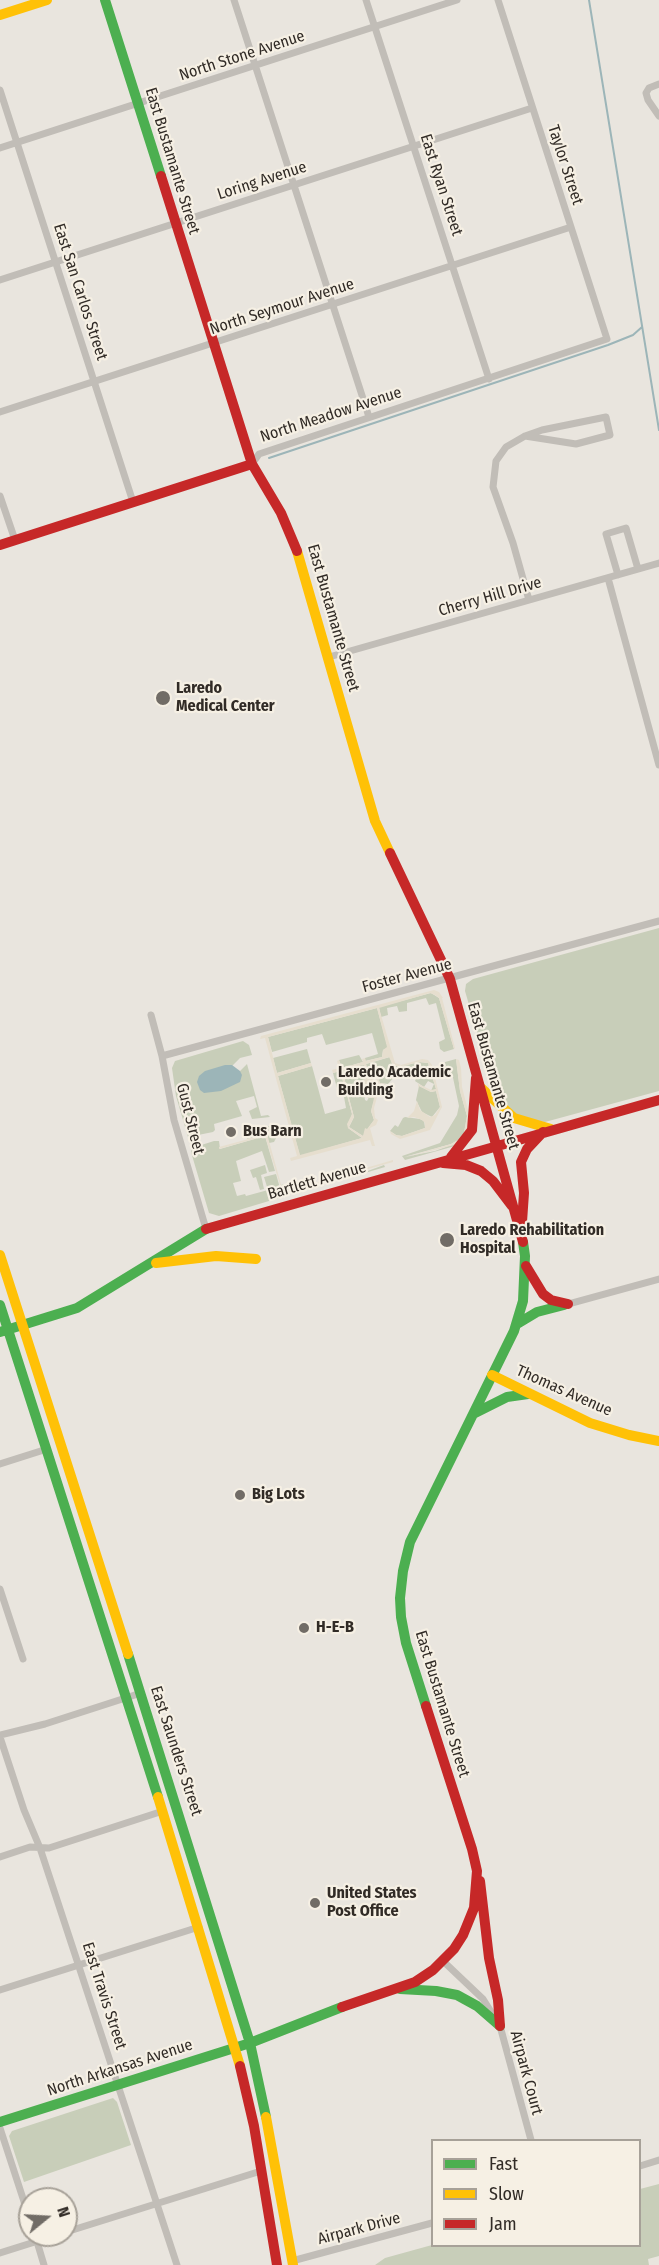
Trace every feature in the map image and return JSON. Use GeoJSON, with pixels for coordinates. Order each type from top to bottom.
{"type":"FeatureCollection","features":[{"type":"Feature","properties":{"kind":"main road"},"geometry":{"type":"LineString","coordinates":[[0,15],[47,0]]}},
{"type":"Feature","properties":{"kind":"main road","name":"East Bustamante Street"},"geometry":{"type":"LineString","coordinates":[[105,0],[252,464],[294,538],[305,571],[375,821],[450,979],[516,1210],[525,1263],[523,1301],[517,1324],[410,1542],[400,1598],[406,1643],[477,1871],[476,1892],[469,1923],[454,1948],[425,1976],[397,1989],[329,2012],[250,2043]]}},
{"type":"Feature","properties":{"kind":"main road","name":"North Meadow Avenue"},"geometry":{"type":"LineString","coordinates":[[0,545],[252,464]]}},
{"type":"Feature","properties":{"kind":"main road"},"geometry":{"type":"LineString","coordinates":[[450,1158],[472,1130],[477,1072]]}},
{"type":"Feature","properties":{"kind":"main road"},"geometry":{"type":"LineString","coordinates":[[481,1087],[514,1118],[547,1131],[527,1149],[521,1161],[524,1193],[521,1232]]}},
{"type":"Feature","properties":{"kind":"main road","name":"Bartlett Avenue"},"geometry":{"type":"LineString","coordinates":[[4,1330],[77,1308],[206,1229],[497,1144],[659,1100]]}},
{"type":"Feature","properties":{"kind":"main road"},"geometry":{"type":"LineString","coordinates":[[434,1162],[463,1165],[481,1171],[493,1181],[516,1210]]}},
{"type":"Feature","properties":{"kind":"main road","name":"East Saunders Street"},"geometry":{"type":"LineString","coordinates":[[0,1255],[141,1693],[250,2043],[262,2096],[292,2263]]}},
{"type":"Feature","properties":{"kind":"main road"},"geometry":{"type":"LineString","coordinates":[[150,1264],[216,1256],[256,1259]]}},
{"type":"Feature","properties":{"kind":"main road"},"geometry":{"type":"LineString","coordinates":[[525,1263],[543,1294],[551,1300],[568,1304]]}},
{"type":"Feature","properties":{"kind":"main road"},"geometry":{"type":"LineString","coordinates":[[517,1324],[537,1312],[568,1304]]}},
{"type":"Feature","properties":{"kind":"main road","name":"East Saunders Street"},"geometry":{"type":"LineString","coordinates":[[0,1305],[4,1330],[71,1524],[236,2047],[254,2126],[277,2265]]}},
{"type":"Feature","properties":{"kind":"main road","name":"Thomas Avenue"},"geometry":{"type":"LineString","coordinates":[[492,1375],[590,1423],[659,1441]]}},
{"type":"Feature","properties":{"kind":"main road"},"geometry":{"type":"LineString","coordinates":[[473,1414],[507,1397],[531,1394]]}},
{"type":"Feature","properties":{"kind":"main road"},"geometry":{"type":"LineString","coordinates":[[71,1524],[81,1532],[93,1563],[101,1569]]}},
{"type":"Feature","properties":{"kind":"main road"},"geometry":{"type":"LineString","coordinates":[[154,1786],[164,1795],[171,1812],[192,1881],[202,1887]]}},
{"type":"Feature","properties":{"kind":"main road"},"geometry":{"type":"LineString","coordinates":[[477,1871],[482,1890],[489,1958],[498,2000],[500,2026]]}},
{"type":"Feature","properties":{"kind":"main road"},"geometry":{"type":"LineString","coordinates":[[397,1989],[436,1991],[457,1995],[477,2006],[500,2026]]}},
{"type":"Feature","properties":{"kind":"main road","name":"North Arkansas Avenue"},"geometry":{"type":"LineString","coordinates":[[0,2122],[250,2043]]}},
{"type":"Feature","properties":{"kind":"street"},"geometry":{"type":"LineString","coordinates":[[234,0],[369,417]]}},
{"type":"Feature","properties":{"kind":"street","name":"East Ryan Street"},"geometry":{"type":"LineString","coordinates":[[366,0],[489,379]]}},
{"type":"Feature","properties":{"kind":"street","name":"North Stone Avenue"},"geometry":{"type":"LineString","coordinates":[[0,148],[457,0]]}},
{"type":"Feature","properties":{"kind":"street","name":"Taylor Street"},"geometry":{"type":"LineString","coordinates":[[498,0],[607,339]]}},
{"type":"Feature","properties":{"kind":"street"},"geometry":{"type":"LineString","coordinates":[[659,84],[649,88],[646,93],[659,116]]}},
{"type":"Feature","properties":{"kind":"street","name":"East San Carlos Street"},"geometry":{"type":"LineString","coordinates":[[0,90],[133,502]]}},
{"type":"Feature","properties":{"kind":"street","name":"Loring Avenue"},"geometry":{"type":"LineString","coordinates":[[0,280],[532,108]]}},
{"type":"Feature","properties":{"kind":"street","name":"North Seymour Avenue"},"geometry":{"type":"LineString","coordinates":[[0,412],[571,227]]}},
{"type":"Feature","properties":{"kind":"street","name":"North Meadow Avenue"},"geometry":{"type":"LineString","coordinates":[[252,464],[259,454],[607,339]]}},
{"type":"Feature","properties":{"kind":"street"},"geometry":{"type":"LineString","coordinates":[[525,436],[576,444],[610,435],[606,417],[542,430],[525,436],[506,447],[496,461],[493,487],[513,543],[529,600]]}},
{"type":"Feature","properties":{"kind":"street"},"geometry":{"type":"LineString","coordinates":[[0,496],[15,540]]}},
{"type":"Feature","properties":{"kind":"street"},"geometry":{"type":"LineString","coordinates":[[618,575],[606,534],[626,528],[638,569]]}},
{"type":"Feature","properties":{"kind":"street","name":"Cherry Hill Drive"},"geometry":{"type":"LineString","coordinates":[[328,657],[659,563]]}},
{"type":"Feature","properties":{"kind":"street"},"geometry":{"type":"LineString","coordinates":[[608,578],[659,765]]}},
{"type":"Feature","properties":{"kind":"street","name":"Foster Avenue"},"geometry":{"type":"LineString","coordinates":[[162,1056],[659,921]]}},
{"type":"Feature","properties":{"kind":"street","name":"Gust Street"},"geometry":{"type":"LineString","coordinates":[[151,1015],[162,1056],[174,1120],[206,1229]]}},
{"type":"Feature","properties":{"kind":"street"},"geometry":{"type":"LineString","coordinates":[[568,1304],[659,1279]]}},
{"type":"Feature","properties":{"kind":"street"},"geometry":{"type":"LineString","coordinates":[[0,1464],[46,1449]]}},
{"type":"Feature","properties":{"kind":"street"},"geometry":{"type":"LineString","coordinates":[[0,1589],[23,1659]]}},
{"type":"Feature","properties":{"kind":"street"},"geometry":{"type":"LineString","coordinates":[[0,1736],[141,1693]]}},
{"type":"Feature","properties":{"kind":"street","name":"East Travis Street"},"geometry":{"type":"LineString","coordinates":[[0,1736],[80,1965],[177,2265]]}},
{"type":"Feature","properties":{"kind":"street"},"geometry":{"type":"LineString","coordinates":[[0,1857],[30,1847],[49,1848],[163,1811]]}},
{"type":"Feature","properties":{"kind":"street"},"geometry":{"type":"LineString","coordinates":[[0,1990],[199,1927]]}},
{"type":"Feature","properties":{"kind":"street","name":"Airpark Court"},"geometry":{"type":"LineString","coordinates":[[443,1961],[483,1999],[500,2026],[531,2139]]}},
{"type":"Feature","properties":{"kind":"street"},"geometry":{"type":"LineString","coordinates":[[0,2128],[19,2187]]}},
{"type":"Feature","properties":{"kind":"street"},"geometry":{"type":"LineString","coordinates":[[641,2165],[659,2160]]}},
{"type":"Feature","properties":{"kind":"street"},"geometry":{"type":"LineString","coordinates":[[78,2228],[261,2171]]}},
{"type":"Feature","properties":{"kind":"street","name":"Airpark Drive"},"geometry":{"type":"LineString","coordinates":[[292,2263],[431,2223]]}},
{"type":"Feature","properties":{"kind":"street"},"geometry":{"type":"LineString","coordinates":[[0,2253],[18,2246]]}},
{"type":"Feature","properties":{"kind":"street"},"geometry":{"type":"LineString","coordinates":[[39,2247],[45,2265]]}},
{"type":"Feature","properties":{"kind":"green space"},"geometry":{"type":"Polygon","coordinates":[[[659,928],[659,1091],[545,1122],[522,1120],[495,1094],[465,991],[466,984],[473,979],[659,928]]]}},
{"type":"Feature","properties":{"kind":"green space"},"geometry":{"type":"Polygon","coordinates":[[[431,993],[439,998],[454,1049],[444,1052],[440,1049],[439,1042],[445,1039],[436,1003],[429,1005],[426,998],[407,1003],[407,1011],[399,1012],[397,1006],[387,1008],[388,1015],[381,1017],[379,1007],[431,993]]]}},
{"type":"Feature","properties":{"kind":"green space"},"geometry":{"type":"Polygon","coordinates":[[[377,1008],[388,1048],[383,1050],[382,1057],[365,1061],[365,1058],[378,1054],[372,1033],[326,1045],[322,1034],[307,1038],[307,1042],[272,1052],[268,1037],[377,1008]]]}},
{"type":"Feature","properties":{"kind":"green space"},"geometry":{"type":"Polygon","coordinates":[[[243,1041],[249,1045],[252,1055],[240,1058],[231,1067],[238,1073],[247,1064],[261,1116],[270,1117],[252,1119],[249,1111],[257,1107],[254,1096],[236,1101],[242,1116],[214,1124],[213,1132],[188,1137],[176,1096],[172,1068],[175,1061],[243,1041]]]}},
{"type":"Feature","properties":{"kind":"green space"},"geometry":{"type":"Polygon","coordinates":[[[307,1049],[311,1063],[277,1073],[273,1058],[307,1049]]]}},
{"type":"Feature","properties":{"kind":"green space"},"geometry":{"type":"Polygon","coordinates":[[[359,1055],[363,1062],[342,1068],[339,1060],[359,1055]]]}},
{"type":"Feature","properties":{"kind":"green space"},"geometry":{"type":"Polygon","coordinates":[[[390,1057],[392,1064],[399,1067],[419,1062],[428,1063],[436,1089],[431,1091],[434,1084],[428,1081],[424,1087],[415,1081],[417,1077],[412,1071],[406,1071],[404,1076],[400,1074],[398,1077],[395,1076],[388,1084],[380,1083],[378,1078],[381,1076],[378,1074],[370,1078],[366,1064],[390,1057]]]}},
{"type":"Feature","properties":{"kind":"green space"},"geometry":{"type":"Polygon","coordinates":[[[456,1059],[460,1091],[467,1116],[464,1133],[451,1144],[404,1157],[435,1151],[459,1142],[455,1146],[405,1160],[402,1156],[440,1143],[457,1115],[459,1106],[452,1073],[444,1074],[443,1069],[445,1062],[456,1059]]]}},
{"type":"Feature","properties":{"kind":"green space"},"geometry":{"type":"Polygon","coordinates":[[[364,1064],[367,1078],[362,1088],[348,1092],[342,1070],[364,1064]]]}},
{"type":"Feature","properties":{"kind":"green space"},"geometry":{"type":"Polygon","coordinates":[[[312,1066],[325,1114],[346,1108],[344,1097],[347,1095],[352,1114],[348,1128],[362,1138],[300,1156],[278,1076],[312,1066]]]}},
{"type":"Feature","properties":{"kind":"green space"},"geometry":{"type":"Polygon","coordinates":[[[340,1071],[346,1092],[343,1093],[338,1092],[333,1073],[340,1071]]]}},
{"type":"Feature","properties":{"kind":"green space"},"geometry":{"type":"Polygon","coordinates":[[[419,1086],[431,1092],[436,1091],[440,1107],[432,1117],[422,1112],[416,1100],[419,1086]]]}},
{"type":"Feature","properties":{"kind":"green space"},"geometry":{"type":"Polygon","coordinates":[[[363,1090],[365,1100],[367,1101],[369,1097],[375,1098],[371,1111],[374,1120],[363,1136],[349,1127],[354,1117],[348,1094],[363,1090]]]}},
{"type":"Feature","properties":{"kind":"green space"},"geometry":{"type":"Polygon","coordinates":[[[405,1117],[424,1121],[425,1128],[402,1136],[390,1131],[395,1125],[398,1127],[405,1117]]]}},
{"type":"Feature","properties":{"kind":"green space"},"geometry":{"type":"Polygon","coordinates":[[[269,1126],[274,1130],[276,1138],[274,1142],[269,1143],[266,1134],[247,1139],[246,1134],[269,1126]]]}},
{"type":"Feature","properties":{"kind":"green space"},"geometry":{"type":"Polygon","coordinates":[[[265,1136],[275,1171],[269,1172],[262,1151],[236,1161],[241,1181],[233,1183],[237,1196],[268,1190],[264,1177],[276,1174],[280,1188],[285,1184],[289,1186],[289,1195],[219,1216],[209,1213],[191,1152],[192,1148],[219,1141],[220,1149],[265,1136]]]}},
{"type":"Feature","properties":{"kind":"green space"},"geometry":{"type":"Polygon","coordinates":[[[265,1165],[267,1173],[261,1175],[264,1189],[260,1190],[256,1177],[253,1178],[250,1170],[265,1165]]]}},
{"type":"Feature","properties":{"kind":"green space"},"geometry":{"type":"Polygon","coordinates":[[[384,1165],[385,1167],[338,1181],[337,1178],[362,1173],[384,1165]]]}},
{"type":"Feature","properties":{"kind":"green space"},"geometry":{"type":"Polygon","coordinates":[[[113,2098],[117,2102],[131,2145],[24,2182],[9,2136],[12,2131],[113,2098]]]}},
{"type":"Feature","properties":{"kind":"green space"},"geometry":{"type":"Polygon","coordinates":[[[659,2184],[659,2256],[648,2259],[649,2265],[375,2265],[385,2258],[431,2245],[641,2247],[641,2189],[659,2184]]]}},
{"type":"Feature","properties":{"kind":"shaded area"},"geometry":{"type":"Polygon","coordinates":[[[434,990],[439,992],[443,998],[454,1049],[439,998],[435,995],[430,993],[379,1008],[395,1063],[401,1065],[422,1059],[428,1060],[432,1065],[442,1107],[430,1130],[400,1139],[391,1134],[390,1131],[402,1136],[425,1128],[422,1120],[414,1117],[407,1118],[414,1111],[417,1101],[420,1110],[430,1117],[435,1115],[440,1107],[436,1091],[431,1092],[419,1086],[418,1088],[418,1084],[414,1082],[431,1090],[436,1089],[428,1063],[419,1062],[399,1067],[393,1065],[389,1057],[366,1064],[370,1078],[373,1077],[374,1082],[378,1078],[380,1083],[386,1084],[379,1090],[374,1108],[375,1118],[378,1120],[376,1125],[370,1128],[375,1146],[372,1146],[370,1140],[291,1161],[290,1158],[297,1156],[265,1038],[260,1039],[261,1036],[434,990]],[[377,1008],[268,1037],[277,1073],[311,1063],[312,1066],[278,1076],[300,1155],[362,1138],[348,1128],[347,1124],[352,1114],[347,1095],[344,1094],[346,1092],[340,1071],[333,1073],[332,1070],[339,1068],[337,1061],[339,1060],[342,1068],[363,1062],[362,1059],[365,1058],[366,1061],[382,1057],[383,1050],[387,1047],[377,1008]],[[364,1065],[342,1070],[348,1092],[362,1088],[360,1081],[367,1078],[364,1065]],[[362,1090],[348,1095],[354,1117],[349,1127],[363,1136],[365,1128],[367,1129],[374,1120],[371,1111],[374,1098],[367,1098],[368,1093],[362,1090]]]}},
{"type":"Feature","properties":{"kind":"shaded area"},"geometry":{"type":"Polygon","coordinates":[[[456,1059],[459,1060],[461,1068],[462,1087],[470,1118],[469,1127],[459,1142],[454,1145],[403,1158],[451,1144],[464,1133],[467,1116],[460,1091],[456,1059]]]}},
{"type":"Feature","properties":{"kind":"shaded area"},"geometry":{"type":"Polygon","coordinates":[[[267,1134],[282,1188],[265,1136],[219,1149],[219,1147],[267,1134]]]}},
{"type":"Feature","properties":{"kind":"shaded area"},"geometry":{"type":"Polygon","coordinates":[[[393,1160],[393,1162],[298,1188],[393,1160]]]}},
{"type":"Feature","properties":{"kind":"water"},"geometry":{"type":"Polygon","coordinates":[[[232,1065],[240,1071],[242,1075],[240,1082],[221,1091],[204,1093],[200,1090],[197,1082],[199,1076],[205,1071],[232,1065]]]}},
{"type":"Feature","properties":{"kind":"waterway"},"geometry":{"type":"LineString","coordinates":[[589,0],[659,430]]}},
{"type":"Feature","properties":{"kind":"waterway"},"geometry":{"type":"LineString","coordinates":[[269,458],[608,345],[633,335],[642,327]]}},
{"type":"Feature","properties":{"kind":"traffic: fast"},"geometry":{"type":"LineString","coordinates":[[105,0],[161,176]]}},
{"type":"Feature","properties":{"kind":"traffic: fast"},"geometry":{"type":"LineString","coordinates":[[0,1332],[77,1308],[206,1229]]}},
{"type":"Feature","properties":{"kind":"traffic: fast"},"geometry":{"type":"LineString","coordinates":[[426,1706],[406,1643],[401,1617],[400,1598],[403,1571],[410,1542],[514,1331],[523,1301],[525,1256],[523,1242]]}},
{"type":"Feature","properties":{"kind":"traffic: fast"},"geometry":{"type":"LineString","coordinates":[[0,1305],[158,1797]]}},
{"type":"Feature","properties":{"kind":"traffic: fast"},"geometry":{"type":"LineString","coordinates":[[517,1324],[537,1312],[564,1305]]}},
{"type":"Feature","properties":{"kind":"traffic: fast"},"geometry":{"type":"LineString","coordinates":[[473,1414],[507,1397],[528,1394]]}},
{"type":"Feature","properties":{"kind":"traffic: fast"},"geometry":{"type":"LineString","coordinates":[[128,1654],[250,2043],[266,2117]]}},
{"type":"Feature","properties":{"kind":"traffic: fast"},"geometry":{"type":"LineString","coordinates":[[400,1989],[457,1995],[477,2006],[500,2026]]}},
{"type":"Feature","properties":{"kind":"traffic: fast"},"geometry":{"type":"LineString","coordinates":[[0,2122],[250,2043],[342,2007]]}},
{"type":"Feature","properties":{"kind":"traffic: slow"},"geometry":{"type":"LineString","coordinates":[[0,15],[47,0]]}},
{"type":"Feature","properties":{"kind":"traffic: slow"},"geometry":{"type":"LineString","coordinates":[[297,551],[375,821],[390,853]]}},
{"type":"Feature","properties":{"kind":"traffic: slow"},"geometry":{"type":"LineString","coordinates":[[481,1088],[514,1118],[551,1129]]}},
{"type":"Feature","properties":{"kind":"traffic: slow"},"geometry":{"type":"LineString","coordinates":[[0,1255],[128,1654]]}},
{"type":"Feature","properties":{"kind":"traffic: slow"},"geometry":{"type":"LineString","coordinates":[[156,1263],[216,1256],[256,1259]]}},
{"type":"Feature","properties":{"kind":"traffic: slow"},"geometry":{"type":"LineString","coordinates":[[492,1375],[590,1423],[659,1441]]}},
{"type":"Feature","properties":{"kind":"traffic: slow"},"geometry":{"type":"LineString","coordinates":[[158,1797],[240,2066]]}},
{"type":"Feature","properties":{"kind":"traffic: slow"},"geometry":{"type":"LineString","coordinates":[[266,2117],[293,2265]]}},
{"type":"Feature","properties":{"kind":"traffic: jam"},"geometry":{"type":"LineString","coordinates":[[161,176],[252,464],[281,513],[297,551]]}},
{"type":"Feature","properties":{"kind":"traffic: jam"},"geometry":{"type":"LineString","coordinates":[[0,545],[252,464]]}},
{"type":"Feature","properties":{"kind":"traffic: jam"},"geometry":{"type":"LineString","coordinates":[[390,853],[450,979],[523,1242]]}},
{"type":"Feature","properties":{"kind":"traffic: jam"},"geometry":{"type":"LineString","coordinates":[[451,1157],[472,1130],[476,1078]]}},
{"type":"Feature","properties":{"kind":"traffic: jam"},"geometry":{"type":"LineString","coordinates":[[206,1229],[659,1100]]}},
{"type":"Feature","properties":{"kind":"traffic: jam"},"geometry":{"type":"LineString","coordinates":[[522,1222],[524,1193],[521,1162],[527,1149],[543,1132]]}},
{"type":"Feature","properties":{"kind":"traffic: jam"},"geometry":{"type":"LineString","coordinates":[[443,1163],[466,1165],[481,1171],[493,1181],[512,1206]]}},
{"type":"Feature","properties":{"kind":"traffic: jam"},"geometry":{"type":"LineString","coordinates":[[526,1266],[543,1294],[551,1300],[568,1304]]}},
{"type":"Feature","properties":{"kind":"traffic: jam"},"geometry":{"type":"LineString","coordinates":[[342,2007],[415,1982],[433,1970],[454,1949],[463,1935],[474,1908],[477,1871],[472,1849],[426,1706]]}},
{"type":"Feature","properties":{"kind":"traffic: jam"},"geometry":{"type":"LineString","coordinates":[[480,1881],[500,2026]]}},
{"type":"Feature","properties":{"kind":"traffic: jam"},"geometry":{"type":"LineString","coordinates":[[240,2066],[254,2126],[277,2265]]}},
{"type":"Feature","properties":{"kind":"place","name":"Laredo Medical Center"},"geometry":{"type":"Point","coordinates":[163,698]}},
{"type":"Feature","properties":{"kind":"place","name":"Laredo Academic Building"},"geometry":{"type":"Point","coordinates":[326,1082]}},
{"type":"Feature","properties":{"kind":"place","name":"Bus Barn"},"geometry":{"type":"Point","coordinates":[231,1132]}},
{"type":"Feature","properties":{"kind":"place","name":"Laredo Rehabilitation Hospital"},"geometry":{"type":"Point","coordinates":[447,1240]}},
{"type":"Feature","properties":{"kind":"place","name":"Big Lots"},"geometry":{"type":"Point","coordinates":[240,1495]}},
{"type":"Feature","properties":{"kind":"place","name":"H-E-B"},"geometry":{"type":"Point","coordinates":[304,1628]}},
{"type":"Feature","properties":{"kind":"place","name":"United States Post Office"},"geometry":{"type":"Point","coordinates":[315,1903]}}]}
